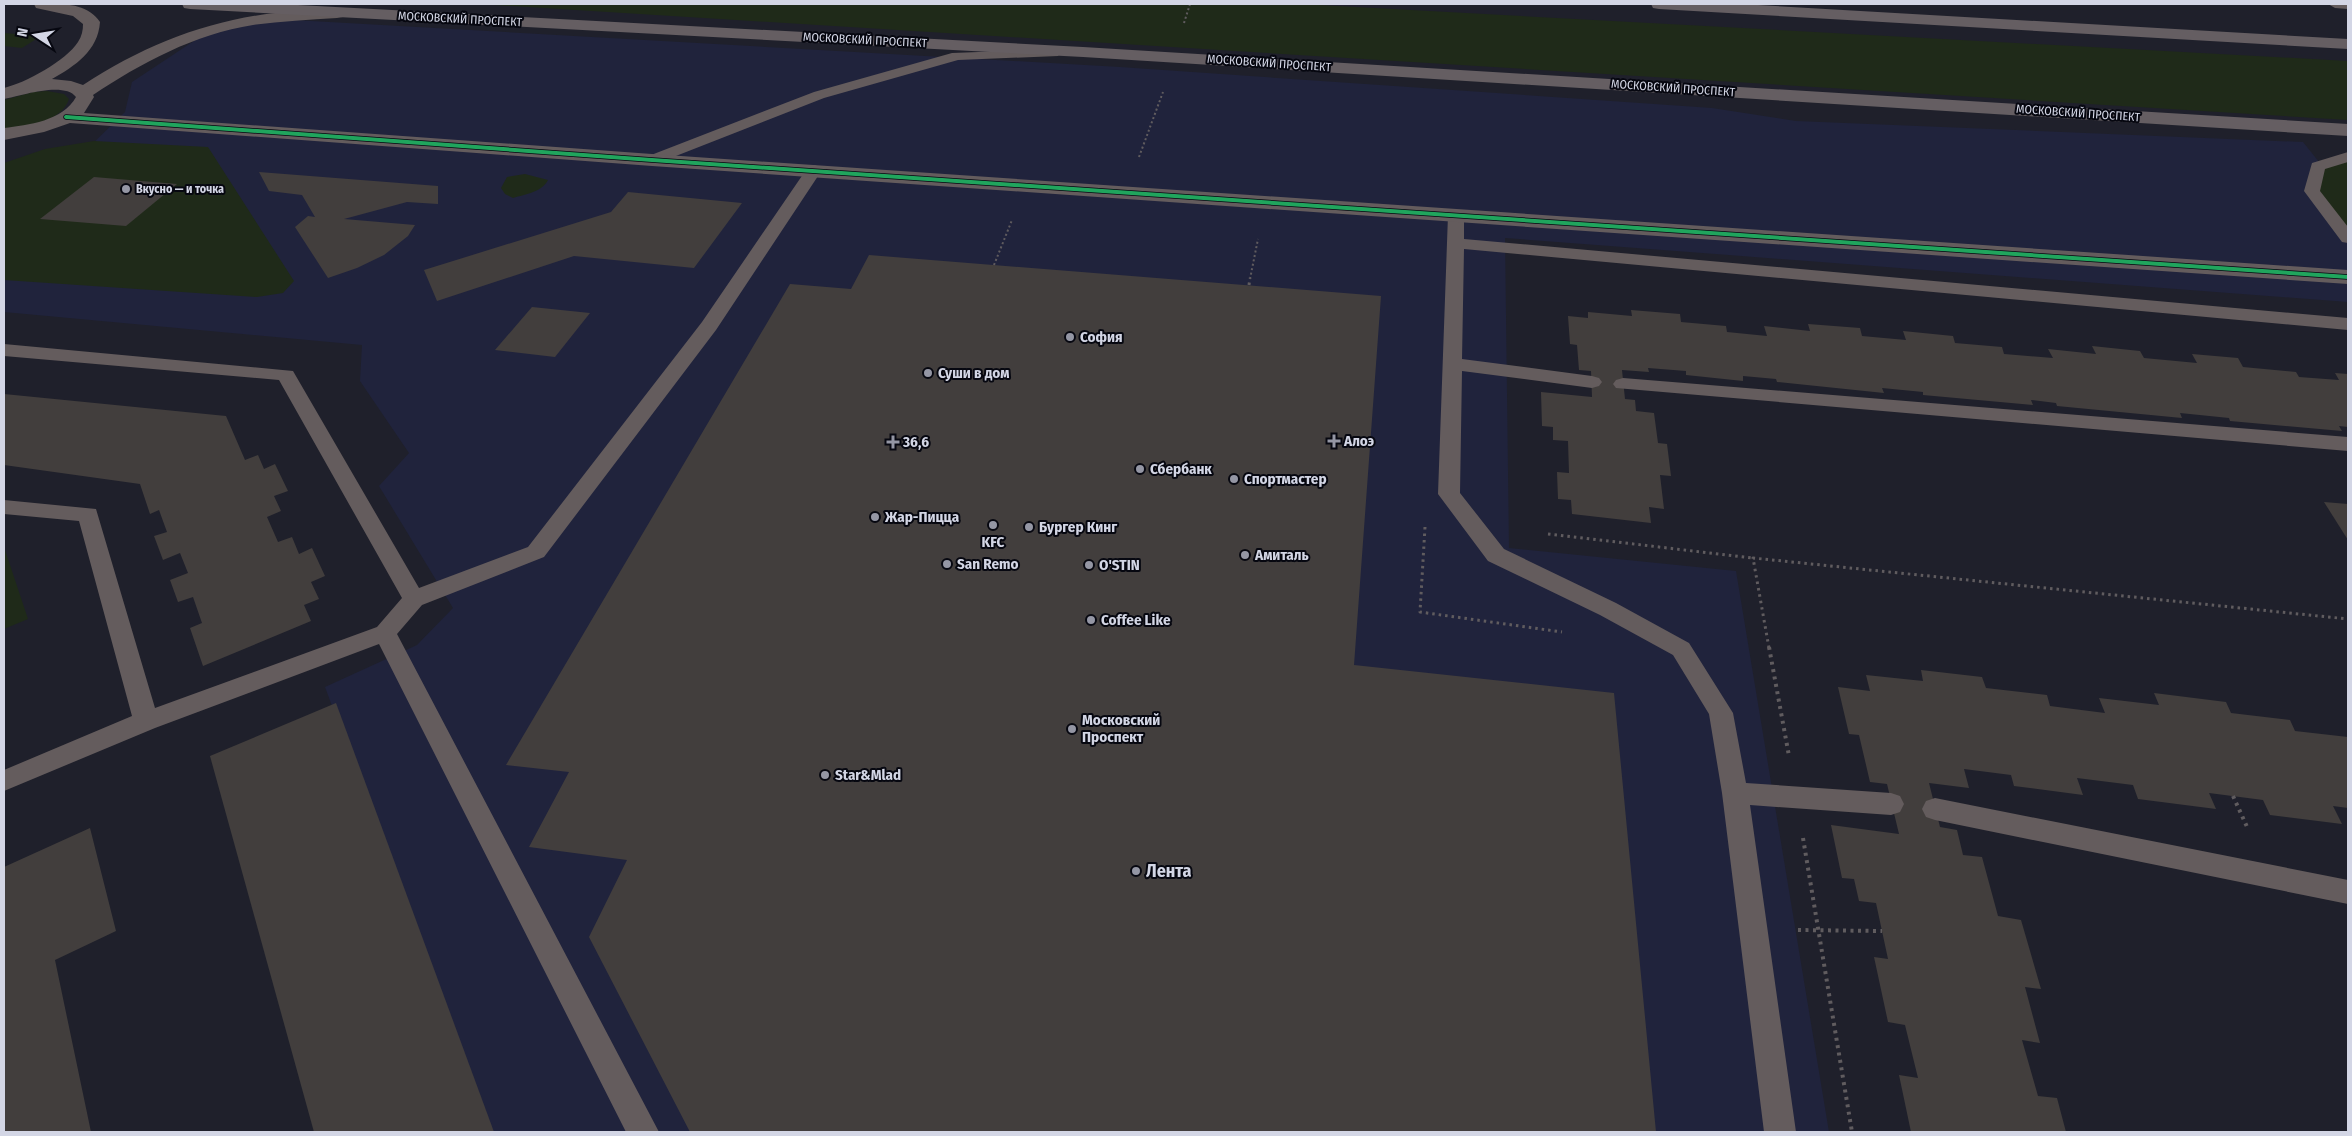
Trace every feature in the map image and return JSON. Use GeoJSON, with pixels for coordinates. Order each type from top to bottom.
{"type":"FeatureCollection","features":[{"type":"Feature","properties":{"kind":"main road","name":"МОСКОВСКИЙ ПРОСПЕКТ"},"geometry":{"type":"LineString","coordinates":[[190,4],[1083,52],[2348,130]]}},
{"type":"Feature","properties":{"kind":"main road"},"geometry":{"type":"LineString","coordinates":[[1659,4],[2348,44]]}},
{"type":"Feature","properties":{"kind":"street"},"geometry":{"type":"LineString","coordinates":[[22,88],[63,64],[88,42],[93,32],[92,22],[79,12],[42,4]]}},
{"type":"Feature","properties":{"kind":"street"},"geometry":{"type":"LineString","coordinates":[[84,92],[137,60],[196,34],[252,20],[337,13]]}},
{"type":"Feature","properties":{"kind":"street"},"geometry":{"type":"LineString","coordinates":[[4,94],[22,88],[55,84],[68,86],[84,92]]}},
{"type":"Feature","properties":{"kind":"street"},"geometry":{"type":"LineString","coordinates":[[4,134],[34,129],[66,117],[84,102],[84,92]]}},
{"type":"Feature","properties":{"kind":"street"},"geometry":{"type":"LineString","coordinates":[[66,117],[652,160],[2348,277]]}},
{"type":"Feature","properties":{"kind":"lane"},"geometry":{"type":"LineString","coordinates":[[652,160],[738,124],[819,95],[957,56],[1083,52]]}},
{"type":"Feature","properties":{"kind":"lane"},"geometry":{"type":"LineString","coordinates":[[2348,157],[2318,166],[2312,191],[2348,237]]}},
{"type":"Feature","properties":{"kind":"lane"},"geometry":{"type":"LineString","coordinates":[[4,781],[146,721],[386,634],[414,599],[536,552],[709,326],[814,170]]}},
{"type":"Feature","properties":{"kind":"lane"},"geometry":{"type":"LineString","coordinates":[[1456,215],[1449,494],[1496,555],[1608,610],[1681,649],[1721,713],[1736,793],[1780,1132]]}},
{"type":"Feature","properties":{"kind":"lane"},"geometry":{"type":"LineString","coordinates":[[1455,243],[2348,324]]}},
{"type":"Feature","properties":{"kind":"lane"},"geometry":{"type":"LineString","coordinates":[[4,350],[286,375],[414,599]]}},
{"type":"Feature","properties":{"kind":"lane"},"geometry":{"type":"LineString","coordinates":[[1453,364],[1592,382]]}},
{"type":"Feature","properties":{"kind":"lane"},"geometry":{"type":"LineString","coordinates":[[1623,384],[2348,444]]}},
{"type":"Feature","properties":{"kind":"lane"},"geometry":{"type":"LineString","coordinates":[[4,507],[88,514],[146,721]]}},
{"type":"Feature","properties":{"kind":"lane"},"geometry":{"type":"LineString","coordinates":[[386,634],[643,1132]]}},
{"type":"Feature","properties":{"kind":"lane"},"geometry":{"type":"LineString","coordinates":[[1736,793],[1891,804]]}},
{"type":"Feature","properties":{"kind":"lane"},"geometry":{"type":"LineString","coordinates":[[1935,809],[2348,892]]}},
{"type":"Feature","properties":{"kind":"path"},"geometry":{"type":"LineString","coordinates":[[1127,192],[1165,86]]}},
{"type":"Feature","properties":{"kind":"path"},"geometry":{"type":"LineString","coordinates":[[994,265],[1013,217]]}},
{"type":"Feature","properties":{"kind":"path"},"geometry":{"type":"LineString","coordinates":[[1250,286],[1258,239]]}},
{"type":"Feature","properties":{"kind":"path"},"geometry":{"type":"LineString","coordinates":[[1547,534],[1753,558],[2348,619]]}},
{"type":"Feature","properties":{"kind":"path"},"geometry":{"type":"LineString","coordinates":[[1753,558],[1796,798],[1852,1132]]}},
{"type":"Feature","properties":{"kind":"path"},"geometry":{"type":"LineString","coordinates":[[1753,930],[1882,931]]}},
{"type":"Feature","properties":{"kind":"shaded area"},"geometry":{"type":"Polygon","coordinates":[[[276,19],[1120,67],[1712,108],[1796,121],[2303,142],[2348,198],[2348,302],[1505,238],[1509,548],[1736,571],[1829,1132],[490,1132],[325,687],[417,645],[453,608],[379,486],[409,453],[360,381],[362,345],[4,312],[4,212],[82,154],[125,112],[132,82],[206,33],[276,19]]]}},
{"type":"Feature","properties":{"kind":"green space"},"geometry":{"type":"Polygon","coordinates":[[[478,4],[1301,4],[2348,61],[2348,120],[478,4]]]}},
{"type":"Feature","properties":{"kind":"green space"},"geometry":{"type":"Polygon","coordinates":[[[4,33],[41,36],[22,48],[4,46],[4,33]]]}},
{"type":"Feature","properties":{"kind":"green space"},"geometry":{"type":"Polygon","coordinates":[[[47,91],[64,94],[69,99],[59,113],[32,125],[4,128],[4,100],[33,92],[47,91]]]}},
{"type":"Feature","properties":{"kind":"green space"},"geometry":{"type":"Polygon","coordinates":[[[94,141],[208,147],[294,281],[283,293],[257,297],[4,280],[4,163],[45,149],[94,141]]]}},
{"type":"Feature","properties":{"kind":"green space"},"geometry":{"type":"Polygon","coordinates":[[[2348,157],[2348,238],[2312,191],[2318,166],[2348,157]]]}},
{"type":"Feature","properties":{"kind":"green space"},"geometry":{"type":"Polygon","coordinates":[[[525,174],[548,180],[538,190],[528,194],[513,198],[505,194],[501,188],[507,177],[525,174]]]}},
{"type":"Feature","properties":{"kind":"green space"},"geometry":{"type":"Polygon","coordinates":[[[4,547],[28,619],[4,629],[4,547]]]}},
{"type":"Feature","properties":{"kind":"building"},"geometry":{"type":"Polygon","coordinates":[[[259,172],[438,186],[438,204],[407,202],[344,219],[415,225],[408,236],[384,255],[357,268],[328,278],[295,227],[308,216],[315,217],[302,195],[269,191],[259,172]]]}},
{"type":"Feature","properties":{"kind":"building"},"geometry":{"type":"Polygon","coordinates":[[[94,177],[177,184],[126,226],[40,219],[94,177]]]}},
{"type":"Feature","properties":{"kind":"building"},"geometry":{"type":"Polygon","coordinates":[[[628,192],[742,203],[694,268],[574,256],[437,301],[424,270],[611,212],[628,192]]]}},
{"type":"Feature","properties":{"kind":"building","name":"Московский Проспект"},"geometry":{"type":"Polygon","coordinates":[[[869,255],[1381,296],[1354,665],[1614,693],[1656,1132],[690,1132],[589,937],[627,860],[529,847],[569,772],[506,765],[790,284],[851,289],[869,255]]]}},
{"type":"Feature","properties":{"kind":"building"},"geometry":{"type":"Polygon","coordinates":[[[532,307],[590,313],[555,357],[495,350],[532,307]]]}},
{"type":"Feature","properties":{"kind":"building"},"geometry":{"type":"Polygon","coordinates":[[[1631,310],[1680,314],[1681,322],[1726,326],[1727,332],[1767,336],[1764,326],[1810,331],[1808,324],[1860,328],[1862,336],[1906,340],[1903,331],[1953,336],[1955,343],[2002,347],[2004,354],[2053,358],[2048,349],[2096,354],[2092,346],[2140,351],[2144,358],[2197,363],[2192,354],[2238,358],[2243,367],[2296,372],[2299,377],[2339,380],[2335,373],[2348,374],[2348,427],[2339,426],[2342,431],[2230,421],[2229,418],[2180,413],[2182,418],[2057,406],[2056,403],[2031,400],[2033,405],[1923,395],[1923,392],[1882,388],[1884,393],[1777,382],[1776,379],[1743,376],[1743,381],[1686,375],[1686,371],[1648,368],[1649,372],[1622,370],[1625,399],[1635,400],[1636,411],[1654,413],[1658,443],[1667,444],[1671,476],[1660,475],[1664,509],[1649,507],[1651,523],[1572,514],[1571,500],[1558,499],[1557,472],[1569,473],[1568,441],[1553,440],[1553,427],[1542,426],[1541,392],[1592,397],[1591,371],[1579,370],[1577,345],[1570,344],[1568,316],[1588,318],[1588,312],[1632,316],[1631,310]]]}},
{"type":"Feature","properties":{"kind":"building"},"geometry":{"type":"Polygon","coordinates":[[[4,394],[226,416],[245,460],[258,455],[264,469],[275,464],[288,491],[274,496],[281,511],[267,517],[278,542],[292,537],[299,554],[312,548],[325,576],[311,582],[319,599],[304,605],[311,621],[203,666],[190,628],[202,623],[193,597],[178,602],[170,580],[188,573],[180,553],[163,560],[154,536],[167,532],[159,510],[150,514],[140,484],[4,465],[4,394]]]}},
{"type":"Feature","properties":{"kind":"building"},"geometry":{"type":"Polygon","coordinates":[[[2324,502],[2348,504],[2348,540],[2324,502]]]}},
{"type":"Feature","properties":{"kind":"building"},"geometry":{"type":"Polygon","coordinates":[[[1921,670],[1982,677],[1986,688],[2047,695],[2050,706],[2105,713],[2099,698],[2159,705],[2154,693],[2226,702],[2231,713],[2290,720],[2295,731],[2348,737],[2348,808],[2333,806],[2342,824],[2270,815],[2263,800],[2209,793],[2216,809],[2138,799],[2133,785],[2077,778],[2083,795],[2014,786],[2011,775],[1964,769],[1969,788],[1929,783],[1940,827],[1957,830],[1963,855],[1982,857],[1998,916],[2021,920],[2041,989],[2025,987],[2040,1043],[2022,1040],[2038,1096],[2057,1098],[2066,1132],[1911,1132],[1899,1075],[1918,1078],[1905,1025],[1888,1022],[1874,957],[1888,959],[1876,903],[1859,901],[1854,879],[1842,878],[1831,825],[1899,834],[1887,784],[1870,782],[1859,735],[1849,734],[1838,687],[1870,691],[1866,675],[1923,681],[1921,670]]]}},
{"type":"Feature","properties":{"kind":"building"},"geometry":{"type":"Polygon","coordinates":[[[336,703],[494,1132],[314,1132],[210,756],[336,703]]]}},
{"type":"Feature","properties":{"kind":"building"},"geometry":{"type":"Polygon","coordinates":[[[90,828],[116,931],[55,960],[91,1132],[4,1132],[4,867],[90,828]]]}},
{"type":"Feature","properties":{"kind":"cycle path"},"geometry":{"type":"LineString","coordinates":[[66,117],[652,160],[2348,277]]}},
{"type":"Feature","properties":{"kind":"place","name":"Вкусно — и точка"},"geometry":{"type":"Point","coordinates":[126,189]}},
{"type":"Feature","properties":{"kind":"place","name":"София"},"geometry":{"type":"Point","coordinates":[1070,337]}},
{"type":"Feature","properties":{"kind":"place","name":"Суши в дом"},"geometry":{"type":"Point","coordinates":[928,373]}},
{"type":"Feature","properties":{"kind":"place","name":"Алоэ"},"geometry":{"type":"Point","coordinates":[1334,441]}},
{"type":"Feature","properties":{"kind":"place","name":"36,6"},"geometry":{"type":"Point","coordinates":[893,442]}},
{"type":"Feature","properties":{"kind":"place","name":"Сбербанк"},"geometry":{"type":"Point","coordinates":[1140,469]}},
{"type":"Feature","properties":{"kind":"place","name":"Спортмастер"},"geometry":{"type":"Point","coordinates":[1234,479]}},
{"type":"Feature","properties":{"kind":"place","name":"Жар-Пицца"},"geometry":{"type":"Point","coordinates":[875,517]}},
{"type":"Feature","properties":{"kind":"place","name":"KFC"},"geometry":{"type":"Point","coordinates":[993,525]}},
{"type":"Feature","properties":{"kind":"place","name":"Бургер Кинг"},"geometry":{"type":"Point","coordinates":[1029,527]}},
{"type":"Feature","properties":{"kind":"place","name":"Амиталь"},"geometry":{"type":"Point","coordinates":[1245,555]}},
{"type":"Feature","properties":{"kind":"place","name":"San Remo"},"geometry":{"type":"Point","coordinates":[947,564]}},
{"type":"Feature","properties":{"kind":"place","name":"O'STIN"},"geometry":{"type":"Point","coordinates":[1089,565]}},
{"type":"Feature","properties":{"kind":"place","name":"Coffee Like"},"geometry":{"type":"Point","coordinates":[1091,620]}},
{"type":"Feature","properties":{"kind":"place","name":"Московский Проспект"},"geometry":{"type":"Point","coordinates":[1072,729]}},
{"type":"Feature","properties":{"kind":"place","name":"Star&Mlad"},"geometry":{"type":"Point","coordinates":[825,775]}},
{"type":"Feature","properties":{"kind":"place","name":"Лента"},"geometry":{"type":"Point","coordinates":[1136,871]}}]}
